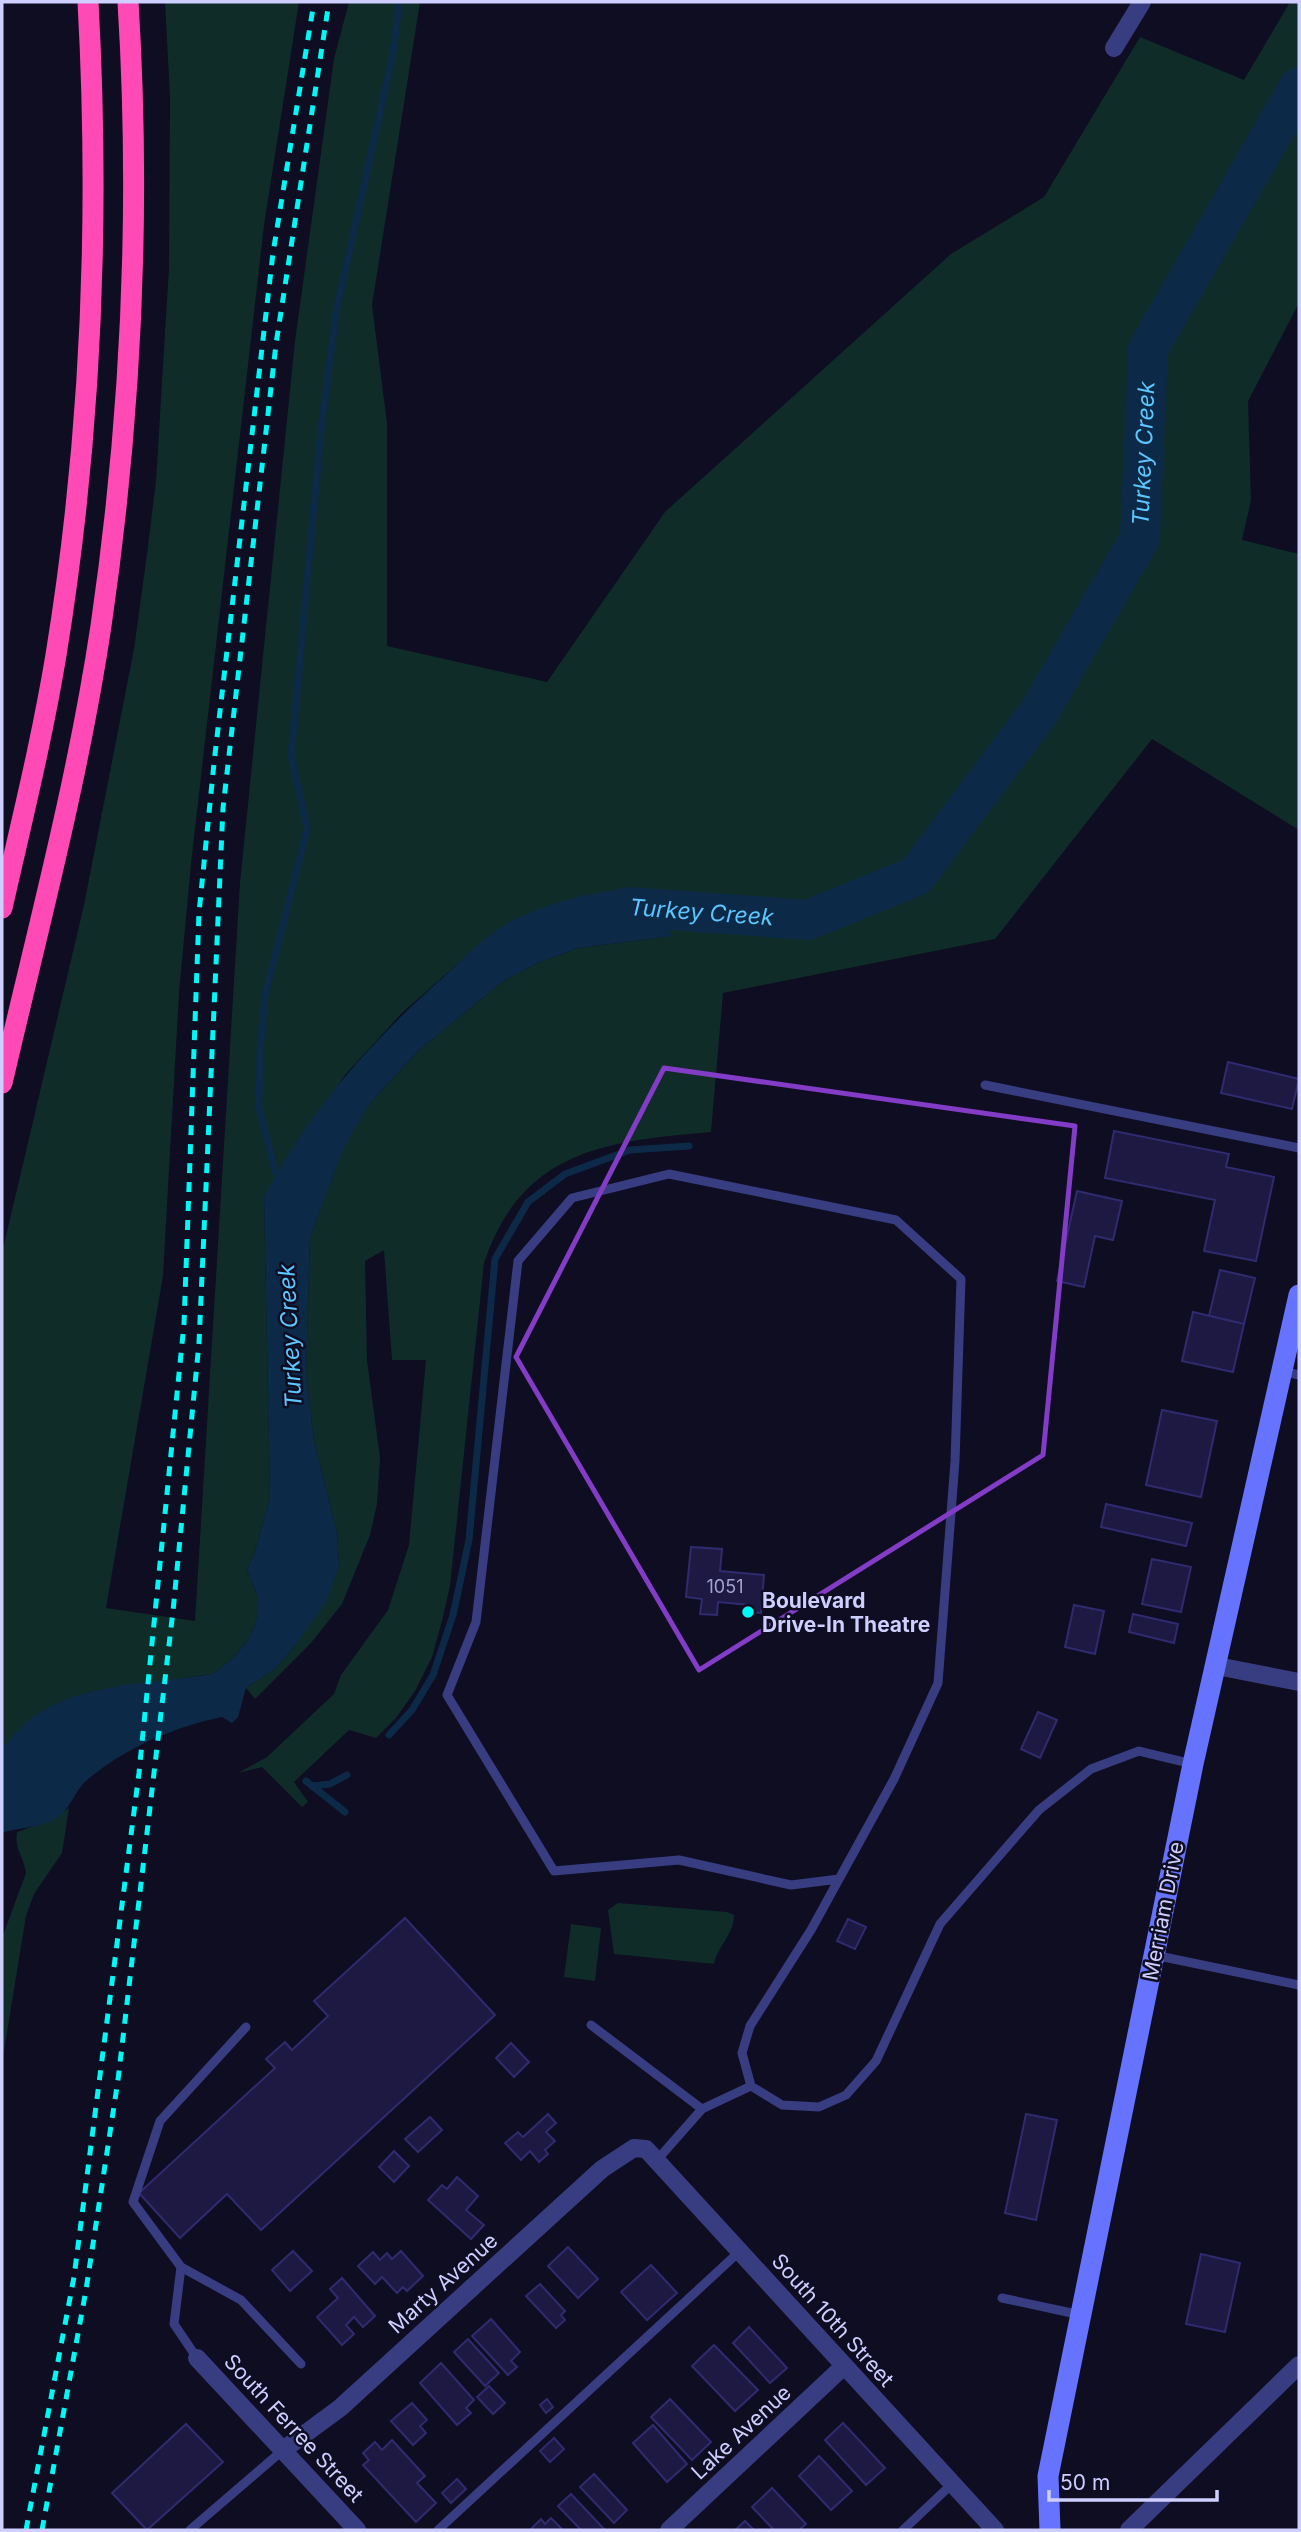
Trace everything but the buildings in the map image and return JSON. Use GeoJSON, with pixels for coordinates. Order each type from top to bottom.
{"type":"FeatureCollection","features":[{"type":"Feature","properties":{"kind":"highway"},"geometry":{"type":"LineString","coordinates":[[2,908],[56,655],[77,498],[93,241],[93,104],[88,2]]}},
{"type":"Feature","properties":{"kind":"highway"},"geometry":{"type":"LineString","coordinates":[[2,1083],[84,726],[123,438],[132,280],[134,150],[128,2]]}},
{"type":"Feature","properties":{"kind":"main road","name":"Merriam Drive"},"geometry":{"type":"LineString","coordinates":[[1050,2530],[1048,2476],[1193,1764],[1291,1373],[1299,1295]]}},
{"type":"Feature","properties":{"kind":"street"},"geometry":{"type":"LineString","coordinates":[[1114,48],[1142,2]]}},
{"type":"Feature","properties":{"kind":"street"},"geometry":{"type":"LineString","coordinates":[[1217,1666],[1299,1682]]}},
{"type":"Feature","properties":{"kind":"street","name":"South 10th Street"},"geometry":{"type":"LineString","coordinates":[[634,2148],[646,2149],[657,2160],[995,2530]]}},
{"type":"Feature","properties":{"kind":"street","name":"Marty Avenue"},"geometry":{"type":"LineString","coordinates":[[282,2450],[340,2408],[601,2169],[634,2148]]}},
{"type":"Feature","properties":{"kind":"street","name":"South Ferree Street"},"geometry":{"type":"LineString","coordinates":[[197,2358],[357,2530]]}},
{"type":"Feature","properties":{"kind":"street"},"geometry":{"type":"LineString","coordinates":[[1129,2530],[1299,2365]]}},
{"type":"Feature","properties":{"kind":"street","name":"Lake Avenue"},"geometry":{"type":"LineString","coordinates":[[669,2530],[844,2366]]}},
{"type":"Feature","properties":{"kind":"lane"},"geometry":{"type":"LineString","coordinates":[[985,1086],[1299,1148]]}},
{"type":"Feature","properties":{"kind":"lane"},"geometry":{"type":"LineString","coordinates":[[839,1879],[791,1885],[679,1860],[554,1871],[447,1695],[476,1622],[518,1261],[572,1198],[669,1174],[897,1220],[961,1279],[955,1461],[938,1683],[894,1779],[839,1879],[750,2026],[742,2053],[751,2086],[782,2105],[819,2107],[846,2095],[876,2061],[940,1924],[993,1859],[1039,1810],[1091,1769],[1139,1751],[1193,1764]]}},
{"type":"Feature","properties":{"kind":"lane"},"geometry":{"type":"LineString","coordinates":[[1154,1955],[1299,1986]]}},
{"type":"Feature","properties":{"kind":"lane"},"geometry":{"type":"LineString","coordinates":[[591,2025],[702,2109]]}},
{"type":"Feature","properties":{"kind":"lane"},"geometry":{"type":"LineString","coordinates":[[246,2027],[160,2121],[133,2202],[181,2267],[241,2300],[301,2364]]}},
{"type":"Feature","properties":{"kind":"lane"},"geometry":{"type":"LineString","coordinates":[[657,2160],[702,2109],[751,2086]]}},
{"type":"Feature","properties":{"kind":"lane"},"geometry":{"type":"LineString","coordinates":[[438,2530],[740,2252]]}},
{"type":"Feature","properties":{"kind":"lane"},"geometry":{"type":"LineString","coordinates":[[181,2267],[174,2324],[197,2358]]}},
{"type":"Feature","properties":{"kind":"lane"},"geometry":{"type":"LineString","coordinates":[[1002,2298],[1081,2315]]}},
{"type":"Feature","properties":{"kind":"lane"},"geometry":{"type":"LineString","coordinates":[[190,2530],[282,2450]]}},
{"type":"Feature","properties":{"kind":"lane"},"geometry":{"type":"LineString","coordinates":[[903,2530],[952,2484]]}},
{"type":"Feature","properties":{"kind":"highlighted area"},"geometry":{"type":"Polygon","coordinates":[[[664,1068],[1075,1126],[1043,1455],[699,1670],[516,1357],[664,1068]]]}},
{"type":"Feature","properties":{"kind":"green space"},"geometry":{"type":"Polygon","coordinates":[[[165,2],[299,2],[264,225],[191,864],[179,993],[163,1276],[106,1608],[195,1621],[240,883],[295,341],[334,59],[349,2],[420,2],[372,305],[387,423],[387,646],[547,682],[665,512],[951,254],[1044,197],[1140,37],[1244,80],[1290,2],[1299,2],[1299,303],[1248,401],[1251,500],[1242,540],[1299,554],[1299,830],[1152,739],[995,939],[723,993],[711,1132],[637,1140],[572,1158],[545,1174],[521,1196],[500,1225],[484,1263],[450,1586],[432,1657],[415,1691],[396,1718],[376,1738],[349,1730],[294,1782],[308,1802],[302,1807],[262,1767],[238,1773],[267,1757],[334,1694],[341,1675],[388,1610],[409,1545],[426,1360],[392,1360],[384,1250],[365,1261],[367,1360],[380,1458],[377,1504],[370,1535],[342,1604],[311,1643],[255,1699],[246,1688],[276,1668],[294,1647],[339,1567],[337,1532],[314,1441],[306,1373],[310,1237],[344,1145],[370,1103],[418,1051],[502,982],[538,963],[578,948],[673,936],[462,960],[402,1013],[345,1075],[264,1197],[270,1497],[255,1552],[247,1569],[258,1601],[258,1612],[251,1634],[237,1653],[212,1674],[89,1692],[2,1748],[2,1253],[84,905],[134,649],[147,554],[156,481],[169,268],[170,98],[165,2]]]}},
{"type":"Feature","properties":{"kind":"green space"},"geometry":{"type":"Polygon","coordinates":[[[69,1808],[62,1853],[34,1894],[26,1916],[2,2063],[2,1938],[26,1873],[17,1843],[17,1832],[51,1820],[69,1808]]]}},
{"type":"Feature","properties":{"kind":"green space"},"geometry":{"type":"Polygon","coordinates":[[[618,1903],[727,1912],[734,1915],[729,1934],[714,1964],[614,1954],[608,1910],[618,1903]]]}},
{"type":"Feature","properties":{"kind":"green space"},"geometry":{"type":"Polygon","coordinates":[[[571,1924],[601,1928],[595,1981],[564,1977],[571,1924]]]}},
{"type":"Feature","properties":{"kind":"water"},"geometry":{"type":"Polygon","coordinates":[[[631,888],[673,936],[578,948],[538,963],[502,982],[418,1051],[370,1103],[345,1145],[310,1237],[306,1373],[314,1441],[337,1532],[339,1567],[326,1602],[276,1668],[246,1688],[238,1717],[232,1723],[222,1717],[151,1740],[117,1758],[87,1780],[67,1809],[58,1817],[43,1824],[2,1833],[2,1748],[32,1717],[56,1704],[99,1690],[212,1674],[237,1653],[251,1634],[258,1612],[258,1601],[247,1569],[255,1552],[270,1497],[264,1197],[301,1134],[345,1077],[394,1023],[490,935],[520,917],[550,905],[582,896],[631,888]]]}},
{"type":"Feature","properties":{"kind":"waterway"},"geometry":{"type":"LineString","coordinates":[[281,1177],[275,1171],[259,1108],[260,1051],[265,995],[307,829],[291,756],[321,429],[336,312],[393,53],[399,2]]}},
{"type":"Feature","properties":{"kind":"waterway","name":"Turkey Creek"},"geometry":{"type":"LineString","coordinates":[[596,919],[629,907],[808,920],[916,876],[1039,712],[1140,538],[1148,349],[1299,87]]}},
{"type":"Feature","properties":{"kind":"waterway"},"geometry":{"type":"LineString","coordinates":[[389,1735],[412,1710],[433,1675],[453,1615],[469,1540],[495,1259],[528,1202],[565,1174],[630,1150],[689,1146]]}},
{"type":"Feature","properties":{"kind":"waterway"},"geometry":{"type":"LineString","coordinates":[[312,1786],[330,1784],[347,1775]]}},
{"type":"Feature","properties":{"kind":"waterway"},"geometry":{"type":"LineString","coordinates":[[306,1781],[345,1812]]}},
{"type":"Feature","properties":{"kind":"railway"},"geometry":{"type":"LineString","coordinates":[[26,2530],[74,2277],[139,1773],[184,1324],[199,913],[273,253],[314,2]]}},
{"type":"Feature","properties":{"kind":"railway"},"geometry":{"type":"LineString","coordinates":[[42,2530],[86,2290],[118,2080],[173,1611],[199,1343],[223,808],[276,344],[329,2]]}},
{"type":"Feature","properties":{"kind":"place","name":"Boulevard Drive-In Theatre"},"geometry":{"type":"Point","coordinates":[748,1612]}}]}
